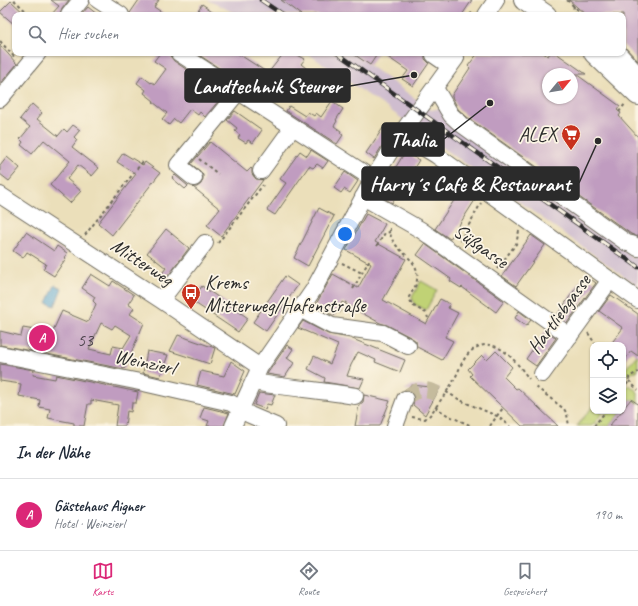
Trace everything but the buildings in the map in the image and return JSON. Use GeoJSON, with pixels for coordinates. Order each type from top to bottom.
{"type":"FeatureCollection","features":[{"type":"Feature","properties":{"kind":"main road"},"geometry":{"type":"LineString","coordinates":[[524,0],[542,12]]}},
{"type":"Feature","properties":{"kind":"main road"},"geometry":{"type":"LineString","coordinates":[[597,56],[633,97]]}},
{"type":"Feature","properties":{"kind":"street"},"geometry":{"type":"LineString","coordinates":[[71,12],[81,0]]}},
{"type":"Feature","properties":{"kind":"street"},"geometry":{"type":"LineString","coordinates":[[98,0],[116,12]]}},
{"type":"Feature","properties":{"kind":"street"},"geometry":{"type":"LineString","coordinates":[[479,12],[496,0]]}},
{"type":"Feature","properties":{"kind":"street"},"geometry":{"type":"LineString","coordinates":[[0,99],[35,56]]}},
{"type":"Feature","properties":{"kind":"street"},"geometry":{"type":"LineString","coordinates":[[184,56],[372,179]]}},
{"type":"Feature","properties":{"kind":"street"},"geometry":{"type":"LineString","coordinates":[[233,426],[260,367],[324,271],[372,179],[401,134],[453,62],[434,56]]}},
{"type":"Feature","properties":{"kind":"street"},"geometry":{"type":"LineString","coordinates":[[621,56],[637,72]]}},
{"type":"Feature","properties":{"kind":"street"},"geometry":{"type":"LineString","coordinates":[[435,88],[452,115],[461,124],[627,243],[635,244]]}},
{"type":"Feature","properties":{"kind":"street"},"geometry":{"type":"LineString","coordinates":[[194,178],[178,164],[238,92]]}},
{"type":"Feature","properties":{"kind":"street"},"geometry":{"type":"LineString","coordinates":[[261,171],[292,127]]}},
{"type":"Feature","properties":{"kind":"street"},"geometry":{"type":"LineString","coordinates":[[401,134],[436,156],[638,300]]}},
{"type":"Feature","properties":{"kind":"street","name":"Mitterweg"},"geometry":{"type":"LineString","coordinates":[[0,195],[161,300],[260,367]]}},
{"type":"Feature","properties":{"kind":"street","name":"Süßgasse"},"geometry":{"type":"LineString","coordinates":[[363,197],[421,230],[570,336]]}},
{"type":"Feature","properties":{"kind":"street"},"geometry":{"type":"LineString","coordinates":[[161,300],[205,243]]}},
{"type":"Feature","properties":{"kind":"street","name":"Hartliebgasse"},"geometry":{"type":"LineString","coordinates":[[542,374],[610,280]]}},
{"type":"Feature","properties":{"kind":"street"},"geometry":{"type":"LineString","coordinates":[[300,309],[332,326],[383,333],[408,346]]}},
{"type":"Feature","properties":{"kind":"street","name":"Weinzierl"},"geometry":{"type":"LineString","coordinates":[[0,354],[135,381],[231,403],[250,415],[276,426]]}},
{"type":"Feature","properties":{"kind":"street"},"geometry":{"type":"LineString","coordinates":[[253,382],[281,387],[336,392],[355,396]]}},
{"type":"Feature","properties":{"kind":"street"},"geometry":{"type":"LineString","coordinates":[[397,420],[405,399]]}},
{"type":"Feature","properties":{"kind":"path"},"geometry":{"type":"LineString","coordinates":[[14,0],[27,12]]}},
{"type":"Feature","properties":{"kind":"path"},"geometry":{"type":"LineString","coordinates":[[567,0],[580,12]]}},
{"type":"Feature","properties":{"kind":"path"},"geometry":{"type":"LineString","coordinates":[[574,6],[574,12]]}},
{"type":"Feature","properties":{"kind":"path"},"geometry":{"type":"LineString","coordinates":[[0,41],[12,55]]}},
{"type":"Feature","properties":{"kind":"path"},"geometry":{"type":"LineString","coordinates":[[13,56],[24,69]]}},
{"type":"Feature","properties":{"kind":"path"},"geometry":{"type":"LineString","coordinates":[[619,112],[633,97]]}},
{"type":"Feature","properties":{"kind":"path"},"geometry":{"type":"LineString","coordinates":[[189,151],[218,174]]}},
{"type":"Feature","properties":{"kind":"path"},"geometry":{"type":"LineString","coordinates":[[84,237],[144,160]]}},
{"type":"Feature","properties":{"kind":"path"},"geometry":{"type":"LineString","coordinates":[[205,243],[214,249],[268,177],[261,171]]}},
{"type":"Feature","properties":{"kind":"path"},"geometry":{"type":"LineString","coordinates":[[453,252],[464,235],[475,212],[484,199]]}},
{"type":"Feature","properties":{"kind":"path"},"geometry":{"type":"LineString","coordinates":[[390,224],[390,232],[394,244],[414,264],[418,273],[418,281],[409,297],[412,305],[426,313],[428,318]]}},
{"type":"Feature","properties":{"kind":"path"},"geometry":{"type":"LineString","coordinates":[[490,278],[516,244],[520,225]]}},
{"type":"Feature","properties":{"kind":"path"},"geometry":{"type":"LineString","coordinates":[[377,246],[385,233],[390,232]]}},
{"type":"Feature","properties":{"kind":"path"},"geometry":{"type":"LineString","coordinates":[[353,289],[370,259]]}},
{"type":"Feature","properties":{"kind":"path"},"geometry":{"type":"LineString","coordinates":[[337,260],[362,273]]}},
{"type":"Feature","properties":{"kind":"path"},"geometry":{"type":"LineString","coordinates":[[341,310],[346,302]]}},
{"type":"Feature","properties":{"kind":"path"},"geometry":{"type":"LineString","coordinates":[[397,420],[425,419],[430,415],[469,354],[482,345],[490,345],[504,351],[518,364],[537,388],[564,410],[567,414],[569,426]]}},
{"type":"Feature","properties":{"kind":"path"},"geometry":{"type":"LineString","coordinates":[[638,372],[627,376],[629,381],[638,390]]}},
{"type":"Feature","properties":{"kind":"path"},"geometry":{"type":"LineString","coordinates":[[626,386],[629,381]]}},
{"type":"Feature","properties":{"kind":"path"},"geometry":{"type":"LineString","coordinates":[[446,392],[464,402],[497,416],[510,426]]}},
{"type":"Feature","properties":{"kind":"path"},"geometry":{"type":"LineString","coordinates":[[435,407],[449,416],[472,426]]}},
{"type":"Feature","properties":{"kind":"path"},"geometry":{"type":"LineString","coordinates":[[490,426],[504,407]]}},
{"type":"Feature","properties":{"kind":"path"},"geometry":{"type":"LineString","coordinates":[[594,426],[604,414]]}},
{"type":"Feature","properties":{"kind":"shaded area"},"geometry":{"type":"Polygon","coordinates":[[[207,0],[281,0],[297,12],[233,12],[207,0]]]}},
{"type":"Feature","properties":{"kind":"shaded area"},"geometry":{"type":"Polygon","coordinates":[[[311,56],[356,56],[431,110],[441,108],[625,246],[628,253],[633,258],[638,255],[638,286],[311,56]]]}},
{"type":"Feature","properties":{"kind":"green space"},"geometry":{"type":"Polygon","coordinates":[[[421,281],[437,290],[426,310],[414,304],[412,297],[421,281]]]}},
{"type":"Feature","properties":{"kind":"green space"},"geometry":{"type":"Polygon","coordinates":[[[637,355],[638,370],[628,375],[626,374],[626,368],[637,355]]]}},
{"type":"Feature","properties":{"kind":"green space"},"geometry":{"type":"Polygon","coordinates":[[[629,385],[638,392],[638,404],[631,399],[626,405],[626,388],[629,385]]]}},
{"type":"Feature","properties":{"kind":"green space"},"geometry":{"type":"Polygon","coordinates":[[[590,410],[590,414],[602,414],[592,426],[577,426],[590,410]]]}},
{"type":"Feature","properties":{"kind":"green space"},"geometry":{"type":"Polygon","coordinates":[[[606,414],[619,414],[609,426],[596,426],[606,414]]]}},
{"type":"Feature","properties":{"kind":"water"},"geometry":{"type":"Polygon","coordinates":[[[55,285],[62,288],[55,306],[47,303],[55,285]]]}},
{"type":"Feature","properties":{"kind":"tunnel"},"geometry":{"type":"LineString","coordinates":[[405,399],[420,390],[437,394]]}},
{"type":"Feature","properties":{"kind":"railway"},"geometry":{"type":"LineString","coordinates":[[261,0],[279,12]]}},
{"type":"Feature","properties":{"kind":"railway"},"geometry":{"type":"LineString","coordinates":[[341,56],[638,267]]}},
{"type":"Feature","properties":{"kind":"place","name":"Landtechnik Steurer"},"geometry":{"type":"Point","coordinates":[414,75]}},
{"type":"Feature","properties":{"kind":"place","name":"Thalia"},"geometry":{"type":"Point","coordinates":[490,103]}},
{"type":"Feature","properties":{"kind":"place","name":"Harry´s Cafe & Restaurant"},"geometry":{"type":"Point","coordinates":[598,141]}},
{"type":"Feature","properties":{"kind":"place","name":"ALEX"},"geometry":{"type":"Point","coordinates":[571,151]}},
{"type":"Feature","properties":{"kind":"place","name":"Krems Mitterweg/Hafenstraße"},"geometry":{"type":"Point","coordinates":[191,310]}},
{"type":"Feature","properties":{"kind":"place","name":"Gästehaus Aigner"},"geometry":{"type":"Point","coordinates":[42,338]}}]}
